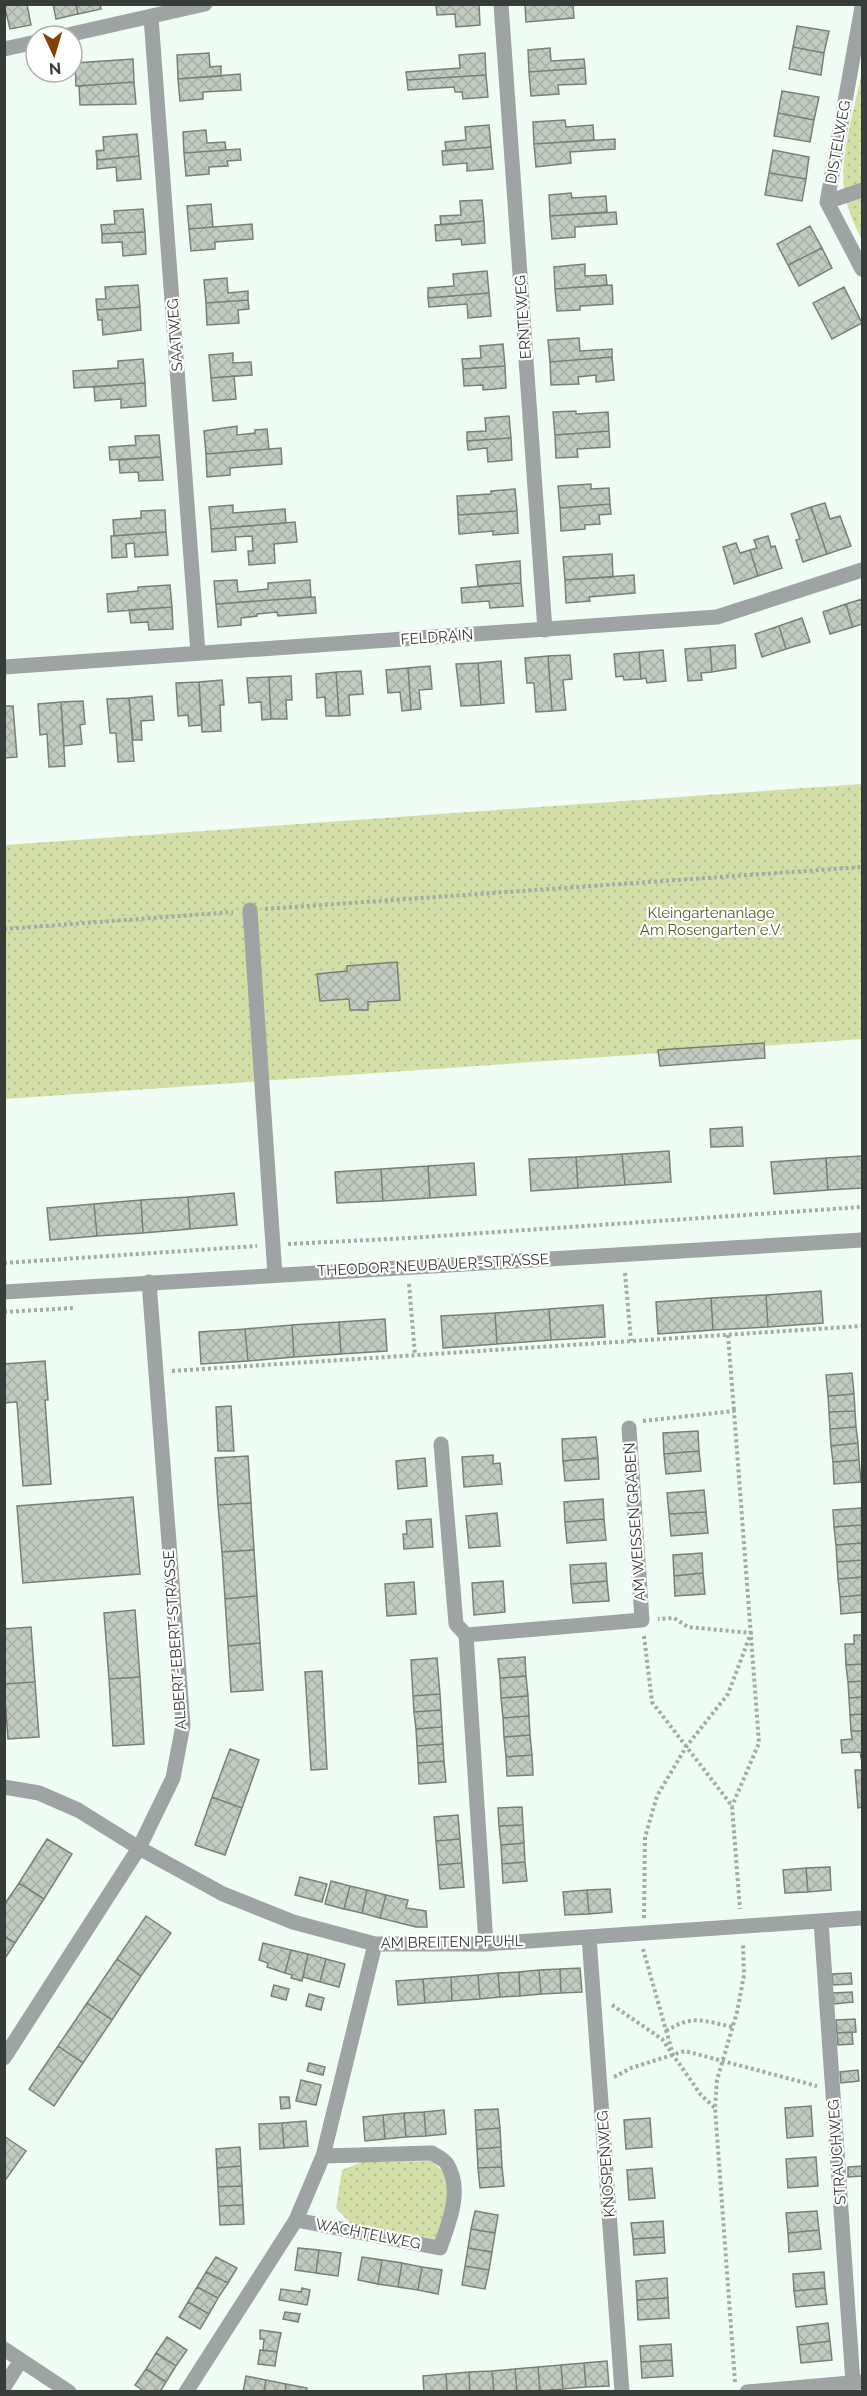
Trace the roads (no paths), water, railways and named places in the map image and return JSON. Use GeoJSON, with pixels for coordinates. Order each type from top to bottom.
{"type":"FeatureCollection","features":[{"type":"Feature","properties":{"kind":"street"},"geometry":{"type":"LineString","coordinates":[[84,31],[205,4]]}},
{"type":"Feature","properties":{"kind":"street","name":"ERNTEWEG"},"geometry":{"type":"LineString","coordinates":[[501,4],[545,630]]}},
{"type":"Feature","properties":{"kind":"street","name":"DISTELWEG"},"geometry":{"type":"LineString","coordinates":[[862,7],[827,202],[862,269]]}},
{"type":"Feature","properties":{"kind":"street","name":"SAATWEG"},"geometry":{"type":"LineString","coordinates":[[151,16],[198,653]]}},
{"type":"Feature","properties":{"kind":"street"},"geometry":{"type":"LineString","coordinates":[[4,49],[24,45]]}},
{"type":"Feature","properties":{"kind":"street"},"geometry":{"type":"LineString","coordinates":[[827,202],[862,190]]}},
{"type":"Feature","properties":{"kind":"street","name":"FELDRAIN"},"geometry":{"type":"LineString","coordinates":[[4,667],[717,617],[862,570]]}},
{"type":"Feature","properties":{"kind":"street"},"geometry":{"type":"LineString","coordinates":[[250,910],[275,1275]]}},
{"type":"Feature","properties":{"kind":"street","name":"THEODOR-NEUBAUER-STRASSE"},"geometry":{"type":"LineString","coordinates":[[4,1292],[862,1240]]}},
{"type":"Feature","properties":{"kind":"street","name":"ALBERT-EBERT-STRASSE"},"geometry":{"type":"LineString","coordinates":[[4,2058],[139,1848],[173,1778],[183,1725],[149,1282]]}},
{"type":"Feature","properties":{"kind":"street","name":"AM WEISSEN GRABEN"},"geometry":{"type":"LineString","coordinates":[[466,1635],[642,1620],[628,1428]]}},
{"type":"Feature","properties":{"kind":"street"},"geometry":{"type":"LineString","coordinates":[[441,1444],[456,1624],[466,1635],[486,1944]]}},
{"type":"Feature","properties":{"kind":"street","name":"AM BREITEN PFUHL"},"geometry":{"type":"LineString","coordinates":[[4,1787],[39,1793],[78,1810],[139,1848],[223,1894],[293,1922],[375,1944],[486,1944],[862,1918]]}},
{"type":"Feature","properties":{"kind":"street","name":"STRAUCHWEG"},"geometry":{"type":"LineString","coordinates":[[821,1921],[832,2090],[858,2383]]}},
{"type":"Feature","properties":{"kind":"street","name":"KNOSPENWEG"},"geometry":{"type":"LineString","coordinates":[[589,1937],[622,2391]]}},
{"type":"Feature","properties":{"kind":"street","name":"WACHTELWEG"},"geometry":{"type":"LineString","coordinates":[[188,2391],[296,2220],[323,2156],[375,1944]]}},
{"type":"Feature","properties":{"kind":"street","name":"WACHTELWEG"},"geometry":{"type":"LineString","coordinates":[[296,2220],[440,2248],[452,2213],[454,2187],[447,2163],[432,2153],[323,2156]]}},
{"type":"Feature","properties":{"kind":"street"},"geometry":{"type":"LineString","coordinates":[[4,2349],[69,2391]]}},
{"type":"Feature","properties":{"kind":"street"},"geometry":{"type":"LineString","coordinates":[[4,2387],[21,2360]]}},
{"type":"Feature","properties":{"kind":"street"},"geometry":{"type":"LineString","coordinates":[[747,2391],[858,2383]]}},
{"type":"Feature","properties":{"kind":"park label","name":"Kleingartenanlage Am Rosengarten e.V."},"geometry":{"type":"Point","coordinates":[711,922]}}]}
